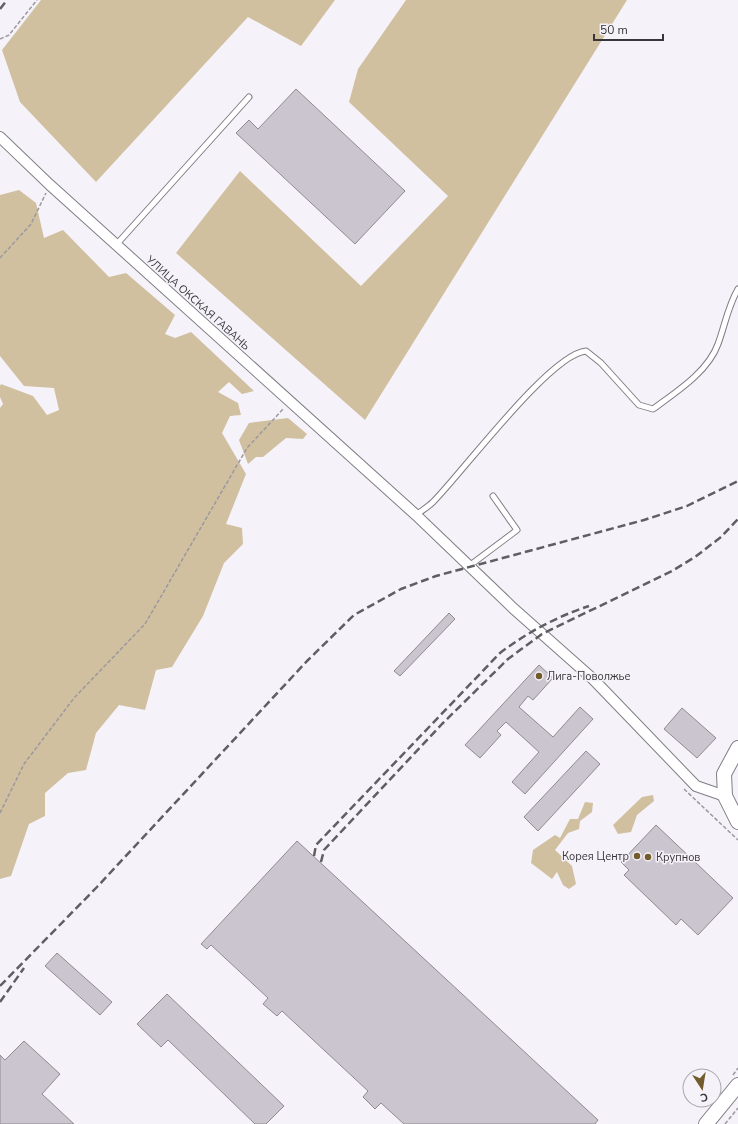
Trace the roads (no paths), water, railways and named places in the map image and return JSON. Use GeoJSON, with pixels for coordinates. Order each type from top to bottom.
{"type":"FeatureCollection","features":[{"type":"Feature","properties":{"kind":"street","name":"УЛИЦА ОКСКАЯ ГАВАНЬ"},"geometry":{"type":"LineString","coordinates":[[0,137],[116,246],[416,515],[469,566],[593,679],[696,786],[725,796]]}},
{"type":"Feature","properties":{"kind":"street"},"geometry":{"type":"LineString","coordinates":[[738,748],[724,774],[725,796],[738,822]]}},
{"type":"Feature","properties":{"kind":"street"},"geometry":{"type":"LineString","coordinates":[[706,1124],[738,1085]]}},
{"type":"Feature","properties":{"kind":"lane"},"geometry":{"type":"LineString","coordinates":[[116,246],[249,97]]}},
{"type":"Feature","properties":{"kind":"lane"},"geometry":{"type":"LineString","coordinates":[[416,515],[432,503],[483,442],[542,381],[565,360],[580,352],[586,351],[601,363],[639,405],[653,409],[706,366],[718,345],[730,302],[738,289]]}},
{"type":"Feature","properties":{"kind":"lane"},"geometry":{"type":"LineString","coordinates":[[469,566],[517,530],[493,496]]}},
{"type":"Feature","properties":{"kind":"railway"},"geometry":{"type":"LineString","coordinates":[[0,9],[7,0]]}},
{"type":"Feature","properties":{"kind":"railway"},"geometry":{"type":"LineString","coordinates":[[0,986],[97,887],[307,661],[354,615],[401,589],[436,576],[644,520],[687,506],[738,481]]}},
{"type":"Feature","properties":{"kind":"railway"},"geometry":{"type":"LineString","coordinates":[[321,862],[324,850],[442,724],[508,659],[542,634],[672,571],[695,557],[721,537],[738,519]]}},
{"type":"Feature","properties":{"kind":"railway"},"geometry":{"type":"LineString","coordinates":[[314,856],[316,845],[500,653],[521,638],[543,626],[565,615],[589,606]]}},
{"type":"Feature","properties":{"kind":"railway"},"geometry":{"type":"LineString","coordinates":[[0,1002],[24,968]]}},
{"type":"Feature","properties":{"kind":"place","name":"Лига-Поволжье"},"geometry":{"type":"Point","coordinates":[539,676]}},
{"type":"Feature","properties":{"kind":"place","name":"Корея Центр"},"geometry":{"type":"Point","coordinates":[637,856]}},
{"type":"Feature","properties":{"kind":"place","name":"Крупнов"},"geometry":{"type":"Point","coordinates":[648,857]}}]}
